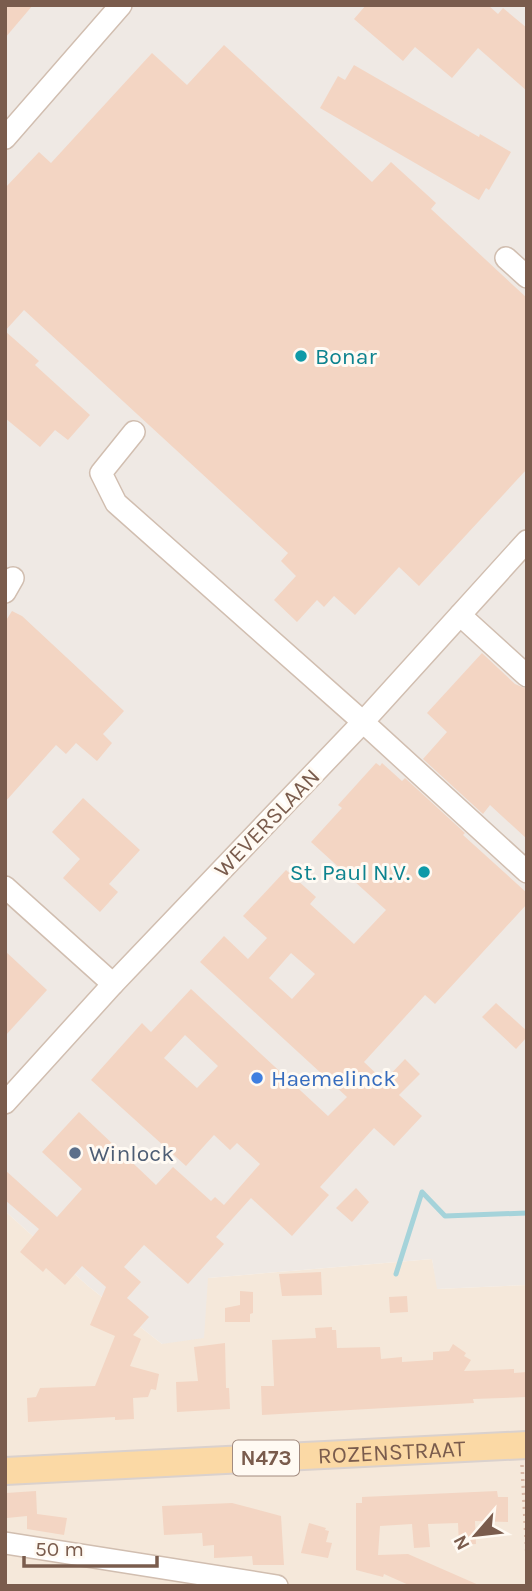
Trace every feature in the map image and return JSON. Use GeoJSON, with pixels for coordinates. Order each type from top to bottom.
{"type":"FeatureCollection","features":[{"type":"Feature","properties":{"kind":"main road","name":"ROZENSTRAAT"},"geometry":{"type":"LineString","coordinates":[[5,1471],[524,1445]]}},
{"type":"Feature","properties":{"kind":"street"},"geometry":{"type":"LineString","coordinates":[[5,138],[121,5]]}},
{"type":"Feature","properties":{"kind":"street"},"geometry":{"type":"LineString","coordinates":[[506,258],[527,278]]}},
{"type":"Feature","properties":{"kind":"street"},"geometry":{"type":"LineString","coordinates":[[134,432],[101,473],[116,503],[527,872]]}},
{"type":"Feature","properties":{"kind":"street","name":"WEVERSLAAN"},"geometry":{"type":"LineString","coordinates":[[5,1102],[113,984],[363,722],[527,541]]}},
{"type":"Feature","properties":{"kind":"street"},"geometry":{"type":"LineString","coordinates":[[460,615],[527,676]]}},
{"type":"Feature","properties":{"kind":"street"},"geometry":{"type":"LineString","coordinates":[[5,887],[113,984]]}},
{"type":"Feature","properties":{"kind":"street"},"geometry":{"type":"LineString","coordinates":[[5,1543],[277,1586]]}},
{"type":"Feature","properties":{"kind":"path"},"geometry":{"type":"LineString","coordinates":[[524,1445],[527,1557]]}},
{"type":"Feature","properties":{"kind":"shaded area"},"geometry":{"type":"Polygon","coordinates":[[[5,5],[527,5],[527,1285],[437,1289],[432,1259],[208,1278],[204,1338],[162,1344],[88,1286],[5,1211],[5,5]]]}},
{"type":"Feature","properties":{"kind":"shaded area"},"geometry":{"type":"Polygon","coordinates":[[[5,1211],[88,1286],[162,1344],[208,1278],[432,1259],[438,1289],[527,1285],[527,1586],[5,1586],[5,1211]]]}},
{"type":"Feature","properties":{"kind":"building"},"geometry":{"type":"Polygon","coordinates":[[[5,5],[33,5],[5,38],[5,5]]]}},
{"type":"Feature","properties":{"kind":"building"},"geometry":{"type":"Polygon","coordinates":[[[366,5],[488,5],[498,14],[503,8],[527,28],[527,91],[478,48],[452,78],[415,47],[403,61],[354,19],[366,5]]]}},
{"type":"Feature","properties":{"kind":"building","name":"Bonar"},"geometry":{"type":"Polygon","coordinates":[[[224,45],[372,182],[391,162],[436,203],[431,209],[527,298],[527,469],[419,586],[399,567],[355,615],[334,596],[324,607],[317,600],[297,622],[274,600],[296,576],[281,561],[288,553],[24,310],[5,331],[5,188],[39,152],[51,163],[152,53],[187,85],[224,45]]]}},
{"type":"Feature","properties":{"kind":"building"},"geometry":{"type":"Polygon","coordinates":[[[354,65],[479,137],[480,134],[511,152],[489,190],[486,188],[479,200],[320,108],[338,76],[345,80],[354,65]]]}},
{"type":"Feature","properties":{"kind":"building"},"geometry":{"type":"Polygon","coordinates":[[[5,331],[39,361],[35,365],[90,415],[68,440],[55,430],[40,447],[5,418],[5,331]]]}},
{"type":"Feature","properties":{"kind":"building"},"geometry":{"type":"Polygon","coordinates":[[[12,611],[22,616],[124,711],[103,734],[112,743],[97,761],[76,743],[66,754],[56,745],[5,802],[5,622],[12,611]]]}},
{"type":"Feature","properties":{"kind":"building"},"geometry":{"type":"Polygon","coordinates":[[[482,653],[515,684],[527,689],[527,839],[490,805],[483,814],[423,759],[447,732],[427,713],[482,653]]]}},
{"type":"Feature","properties":{"kind":"building"},"geometry":{"type":"Polygon","coordinates":[[[376,763],[380,766],[382,763],[402,781],[405,778],[527,893],[527,904],[435,1004],[425,995],[364,1062],[384,1081],[405,1059],[420,1074],[399,1095],[422,1116],[394,1146],[374,1128],[320,1187],[329,1195],[292,1236],[251,1198],[216,1237],[224,1244],[188,1284],[144,1245],[124,1267],[141,1282],[127,1298],[149,1317],[133,1335],[141,1339],[130,1366],[159,1374],[156,1390],[151,1389],[148,1397],[133,1398],[134,1419],[115,1420],[115,1417],[28,1422],[27,1398],[36,1397],[40,1388],[95,1386],[115,1336],[90,1325],[106,1287],[82,1266],[65,1285],[46,1268],[43,1272],[20,1252],[39,1229],[5,1200],[5,1170],[57,1217],[82,1189],[42,1152],[79,1112],[156,1185],[173,1167],[211,1201],[215,1197],[224,1205],[260,1164],[237,1143],[230,1150],[214,1135],[186,1166],[91,1080],[142,1023],[151,1032],[191,989],[328,1116],[347,1097],[200,962],[224,936],[248,959],[267,938],[243,916],[286,870],[316,897],[310,904],[354,944],[386,910],[311,842],[342,808],[338,805],[376,763]],[[291,953],[269,978],[292,999],[315,974],[291,953]],[[185,1035],[164,1058],[197,1088],[218,1066],[185,1035]]]}},
{"type":"Feature","properties":{"kind":"building"},"geometry":{"type":"Polygon","coordinates":[[[83,798],[140,850],[109,884],[118,892],[100,912],[63,878],[80,859],[52,832],[83,798]]]}},
{"type":"Feature","properties":{"kind":"building"},"geometry":{"type":"Polygon","coordinates":[[[5,951],[47,990],[5,1036],[5,951]]]}},
{"type":"Feature","properties":{"kind":"building"},"geometry":{"type":"Polygon","coordinates":[[[496,1003],[527,1031],[527,1037],[516,1049],[482,1017],[496,1003]]]}},
{"type":"Feature","properties":{"kind":"building"},"geometry":{"type":"Polygon","coordinates":[[[356,1188],[369,1202],[352,1222],[336,1208],[356,1188]]]}},
{"type":"Feature","properties":{"kind":"building"},"geometry":{"type":"Polygon","coordinates":[[[321,1272],[322,1295],[282,1296],[279,1274],[321,1272]]]}},
{"type":"Feature","properties":{"kind":"building"},"geometry":{"type":"Polygon","coordinates":[[[240,1291],[253,1292],[250,1322],[225,1322],[225,1308],[240,1305],[240,1291]]]}},
{"type":"Feature","properties":{"kind":"building"},"geometry":{"type":"Polygon","coordinates":[[[407,1296],[408,1312],[390,1313],[389,1297],[407,1296]]]}},
{"type":"Feature","properties":{"kind":"building"},"geometry":{"type":"Polygon","coordinates":[[[332,1327],[332,1330],[336,1330],[337,1348],[380,1347],[381,1359],[402,1357],[402,1362],[433,1360],[433,1352],[449,1351],[453,1344],[471,1360],[464,1371],[514,1369],[514,1373],[527,1372],[527,1397],[473,1399],[474,1403],[262,1415],[261,1386],[274,1386],[272,1340],[316,1338],[315,1328],[332,1327]]]}},
{"type":"Feature","properties":{"kind":"building"},"geometry":{"type":"Polygon","coordinates":[[[225,1343],[226,1388],[229,1388],[230,1409],[177,1412],[176,1382],[198,1381],[194,1347],[225,1343]]]}},
{"type":"Feature","properties":{"kind":"building"},"geometry":{"type":"Polygon","coordinates":[[[36,1491],[37,1514],[67,1518],[64,1535],[27,1529],[27,1516],[7,1518],[6,1493],[36,1491]]]}},
{"type":"Feature","properties":{"kind":"building"},"geometry":{"type":"Polygon","coordinates":[[[497,1491],[498,1497],[508,1497],[508,1522],[475,1521],[476,1544],[459,1545],[458,1523],[428,1524],[430,1547],[414,1548],[412,1524],[380,1526],[378,1555],[408,1554],[481,1586],[411,1586],[384,1574],[383,1577],[356,1570],[356,1503],[362,1503],[362,1497],[497,1491]]]}},
{"type":"Feature","properties":{"kind":"building"},"geometry":{"type":"Polygon","coordinates":[[[232,1503],[281,1516],[284,1565],[253,1565],[252,1556],[214,1558],[214,1545],[203,1546],[202,1533],[164,1535],[162,1506],[232,1503]]]}},
{"type":"Feature","properties":{"kind":"building"},"geometry":{"type":"Polygon","coordinates":[[[309,1523],[329,1531],[326,1542],[332,1543],[328,1558],[301,1553],[309,1523]]]}},
{"type":"Feature","properties":{"kind":"waterway"},"geometry":{"type":"LineString","coordinates":[[396,1274],[422,1192],[445,1216],[527,1213]]}},
{"type":"Feature","properties":{"kind":"place","name":"Bonar"},"geometry":{"type":"Point","coordinates":[301,356]}},
{"type":"Feature","properties":{"kind":"place","name":"St. Paul N.V."},"geometry":{"type":"Point","coordinates":[424,872]}},
{"type":"Feature","properties":{"kind":"place","name":"Haemelinck"},"geometry":{"type":"Point","coordinates":[257,1078]}},
{"type":"Feature","properties":{"kind":"place","name":"Winlock"},"geometry":{"type":"Point","coordinates":[75,1153]}}]}
